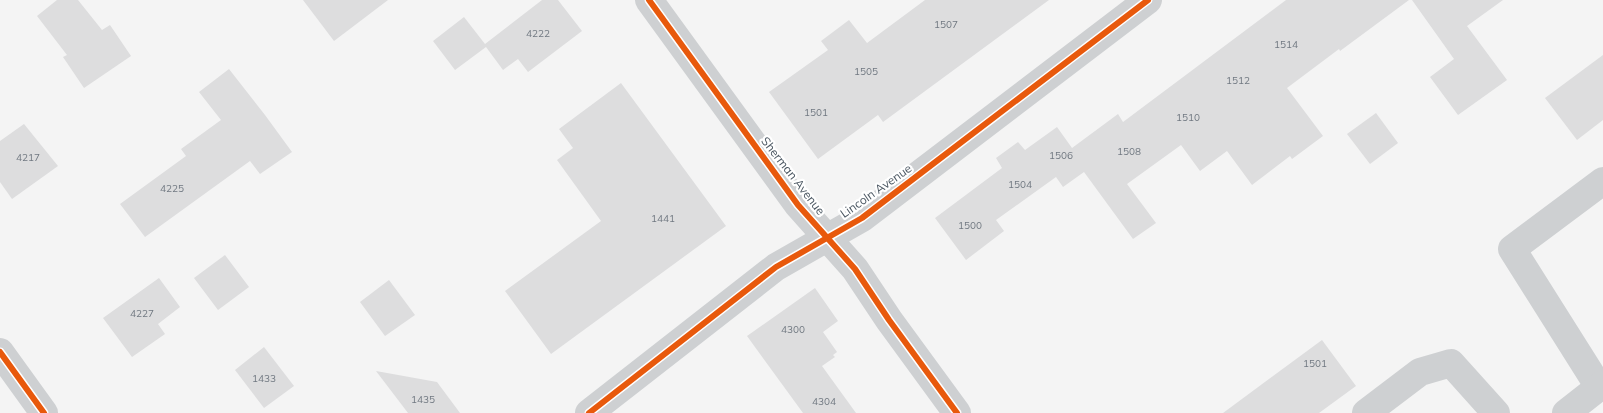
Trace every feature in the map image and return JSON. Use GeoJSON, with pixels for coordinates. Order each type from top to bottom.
{"type":"FeatureCollection","features":[{"type":"Feature","properties":{"kind":"street","name":"Sherman Avenue"},"geometry":{"type":"LineString","coordinates":[[649,0],[798,205],[855,269],[889,320],[957,413]]}},
{"type":"Feature","properties":{"kind":"street","name":"Lincoln Avenue"},"geometry":{"type":"LineString","coordinates":[[589,413],[776,267],[862,218],[1148,0]]}},
{"type":"Feature","properties":{"kind":"street"},"geometry":{"type":"LineString","coordinates":[[1566,413],[1601,386],[1512,249],[1603,181]]}},
{"type":"Feature","properties":{"kind":"street"},"geometry":{"type":"LineString","coordinates":[[0,352],[44,413]]}},
{"type":"Feature","properties":{"kind":"street"},"geometry":{"type":"LineString","coordinates":[[1366,413],[1420,372],[1451,363],[1496,413]]}},
{"type":"Feature","properties":{"kind":"building"},"geometry":{"type":"Polygon","coordinates":[[[57,0],[78,0],[102,30],[110,25],[131,56],[84,88],[63,57],[67,55],[37,16],[57,0]]]}},
{"type":"Feature","properties":{"kind":"building"},"geometry":{"type":"Polygon","coordinates":[[[303,0],[388,0],[334,41],[303,0]]]}},
{"type":"Feature","properties":{"kind":"building"},"geometry":{"type":"Polygon","coordinates":[[[542,0],[558,0],[582,31],[528,72],[518,59],[503,70],[486,47],[455,70],[433,41],[464,17],[485,44],[542,0]]]}},
{"type":"Feature","properties":{"kind":"building"},"geometry":{"type":"Polygon","coordinates":[[[925,0],[1049,0],[883,122],[878,115],[818,159],[769,92],[828,50],[821,41],[849,20],[867,43],[925,0]]]}},
{"type":"Feature","properties":{"kind":"building"},"geometry":{"type":"Polygon","coordinates":[[[1286,0],[1409,0],[1287,88],[1323,136],[1292,159],[1290,156],[1252,185],[1227,151],[1200,171],[1181,145],[1127,184],[1156,223],[1133,239],[1084,172],[1063,187],[1056,177],[996,220],[1004,231],[966,260],[935,218],[1002,168],[996,158],[1018,142],[1025,150],[1057,127],[1072,148],[1118,114],[1123,122],[1286,0]]]}},
{"type":"Feature","properties":{"kind":"building"},"geometry":{"type":"Polygon","coordinates":[[[1412,0],[1503,0],[1467,26],[1507,80],[1458,115],[1430,77],[1454,59],[1412,0]]]}},
{"type":"Feature","properties":{"kind":"building"},"geometry":{"type":"Polygon","coordinates":[[[1603,55],[1603,120],[1577,140],[1545,98],[1603,55]]]}},
{"type":"Feature","properties":{"kind":"building"},"geometry":{"type":"Polygon","coordinates":[[[229,69],[292,152],[260,174],[250,161],[145,237],[120,204],[186,156],[181,149],[221,120],[199,92],[229,69]]]}},
{"type":"Feature","properties":{"kind":"building"},"geometry":{"type":"Polygon","coordinates":[[[621,83],[726,226],[551,354],[505,291],[601,221],[557,160],[573,148],[559,129],[621,83]]]}},
{"type":"Feature","properties":{"kind":"building"},"geometry":{"type":"Polygon","coordinates":[[[1376,113],[1398,143],[1370,164],[1347,134],[1376,113]]]}},
{"type":"Feature","properties":{"kind":"building"},"geometry":{"type":"Polygon","coordinates":[[[24,124],[58,166],[12,199],[0,182],[0,141],[24,124]]]}},
{"type":"Feature","properties":{"kind":"building"},"geometry":{"type":"Polygon","coordinates":[[[225,255],[249,287],[218,310],[194,278],[225,255]]]}},
{"type":"Feature","properties":{"kind":"building"},"geometry":{"type":"Polygon","coordinates":[[[159,278],[180,307],[158,324],[165,334],[132,357],[103,318],[159,278]]]}},
{"type":"Feature","properties":{"kind":"building"},"geometry":{"type":"Polygon","coordinates":[[[389,280],[415,315],[385,336],[360,302],[389,280]]]}},
{"type":"Feature","properties":{"kind":"building"},"geometry":{"type":"Polygon","coordinates":[[[815,288],[838,321],[823,332],[837,352],[833,355],[835,357],[822,366],[856,413],[803,413],[747,336],[815,288]]]}},
{"type":"Feature","properties":{"kind":"building"},"geometry":{"type":"Polygon","coordinates":[[[1322,340],[1356,386],[1319,413],[1223,413],[1322,340]]]}},
{"type":"Feature","properties":{"kind":"building"},"geometry":{"type":"Polygon","coordinates":[[[264,347],[294,386],[264,408],[235,370],[264,347]]]}},
{"type":"Feature","properties":{"kind":"building"},"geometry":{"type":"Polygon","coordinates":[[[376,371],[437,382],[460,413],[408,413],[376,371]]]}},
{"type":"Feature","properties":{"kind":"cycle path"},"geometry":{"type":"LineString","coordinates":[[649,0],[798,205],[855,269],[889,320],[957,413]]}},
{"type":"Feature","properties":{"kind":"cycle path"},"geometry":{"type":"LineString","coordinates":[[589,413],[776,267],[862,218],[1148,0]]}},
{"type":"Feature","properties":{"kind":"cycle path"},"geometry":{"type":"LineString","coordinates":[[0,352],[44,413]]}}]}
